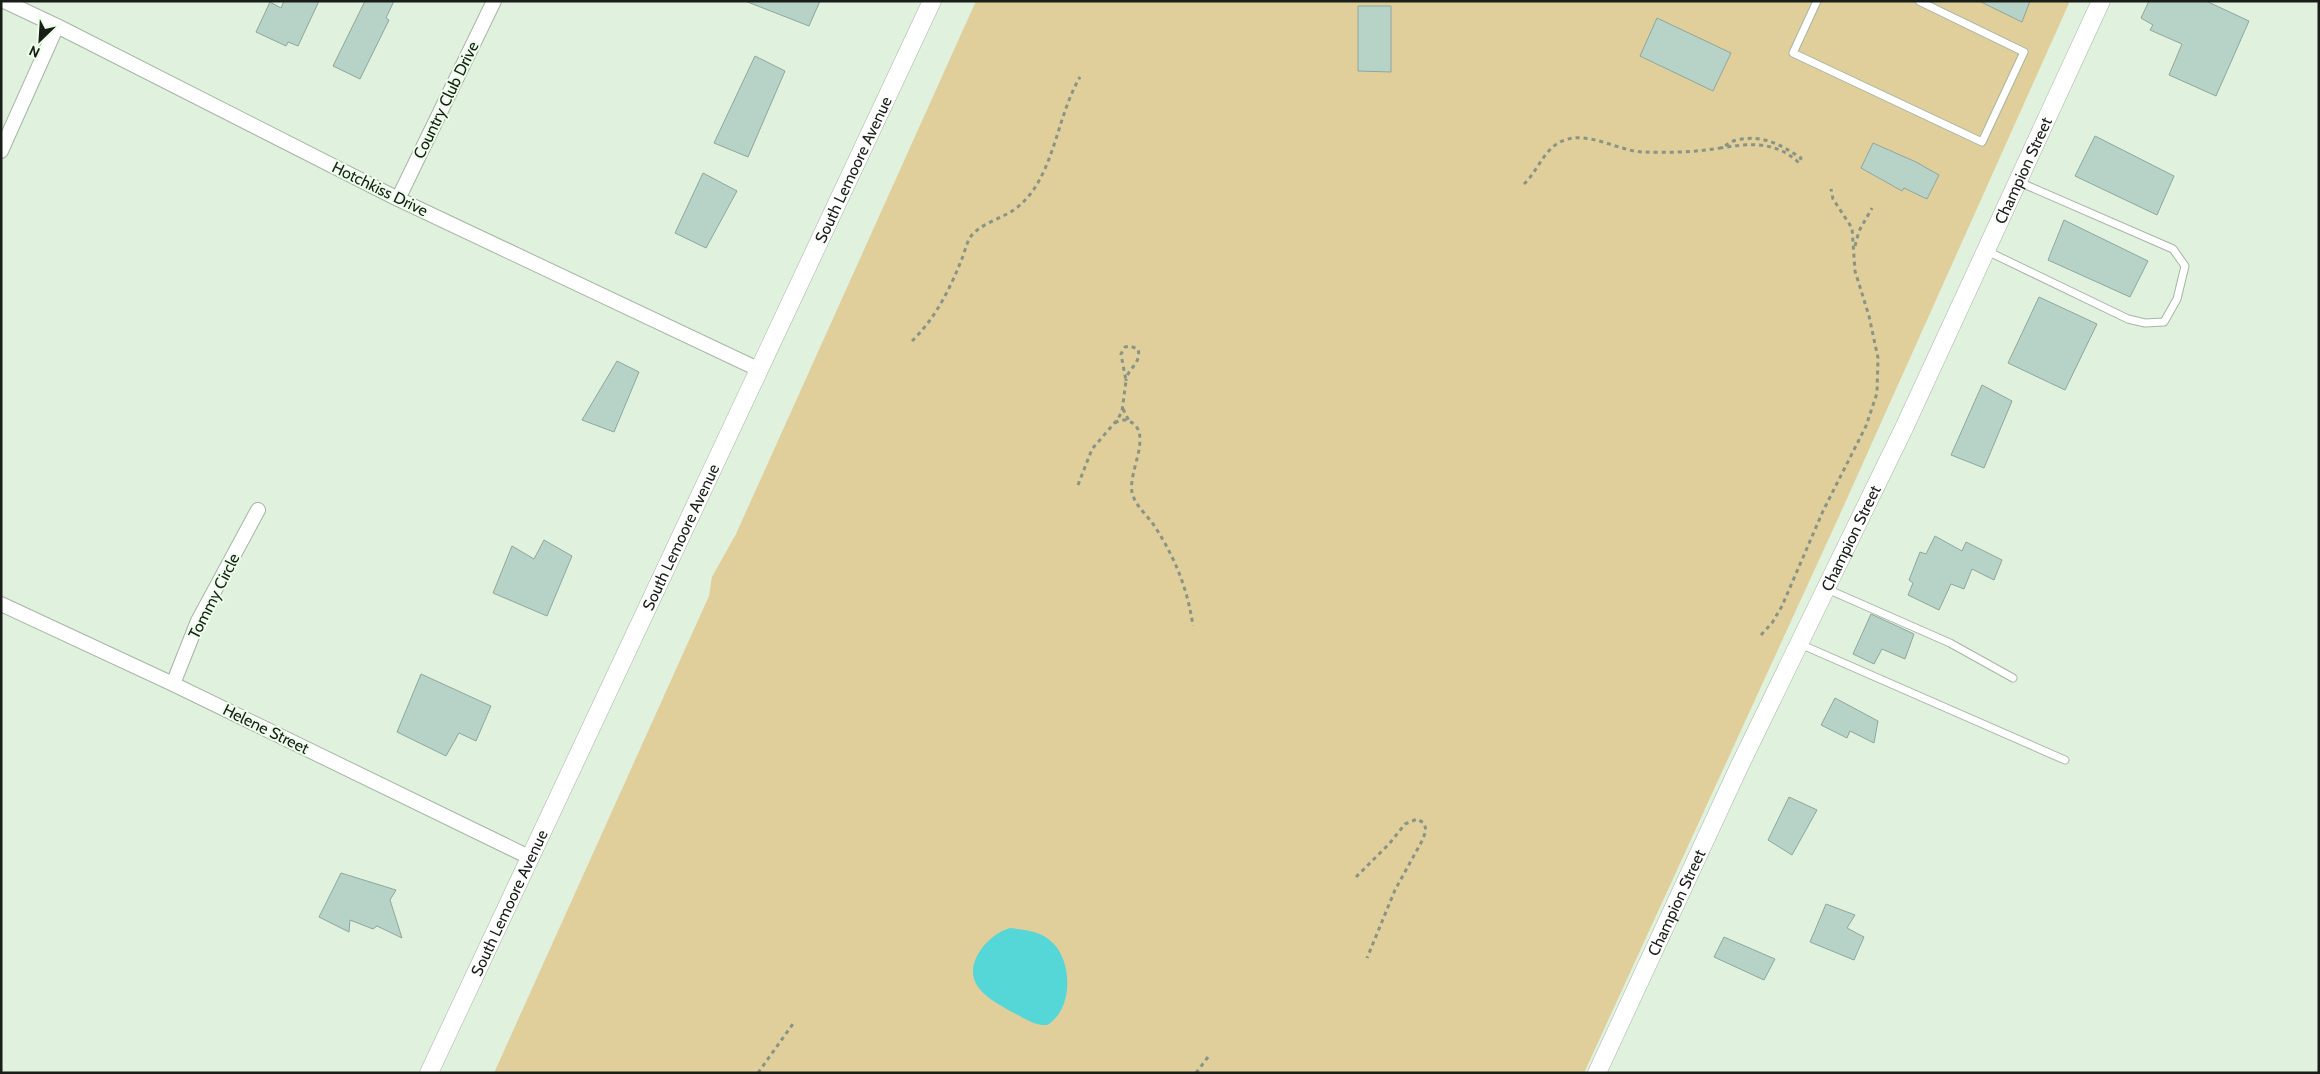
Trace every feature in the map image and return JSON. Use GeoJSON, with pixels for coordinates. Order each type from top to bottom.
{"type":"FeatureCollection","features":[{"type":"Feature","properties":{"kind":"street","name":"Hotchkiss Drive"},"geometry":{"type":"LineString","coordinates":[[4,1],[398,199],[760,370]]}},
{"type":"Feature","properties":{"kind":"street","name":"Country Club Drive"},"geometry":{"type":"LineString","coordinates":[[398,199],[494,1]]}},
{"type":"Feature","properties":{"kind":"street","name":"South Lemoore Avenue"},"geometry":{"type":"LineString","coordinates":[[429,1073],[932,1]]}},
{"type":"Feature","properties":{"kind":"street","name":"Champion Street"},"geometry":{"type":"LineString","coordinates":[[1597,1073],[1739,767],[1827,589],[1987,250],[2101,1]]}},
{"type":"Feature","properties":{"kind":"street"},"geometry":{"type":"LineString","coordinates":[[1,151],[57,26]]}},
{"type":"Feature","properties":{"kind":"street","name":"Tommy Circle"},"geometry":{"type":"LineString","coordinates":[[173,684],[198,621],[258,510]]}},
{"type":"Feature","properties":{"kind":"street","name":"Helene Street"},"geometry":{"type":"LineString","coordinates":[[1,604],[173,684],[529,857]]}},
{"type":"Feature","properties":{"kind":"lane"},"geometry":{"type":"LineString","coordinates":[[1817,1],[1794,53],[1982,142],[2024,52],[1919,1]]}},
{"type":"Feature","properties":{"kind":"lane"},"geometry":{"type":"LineString","coordinates":[[1987,250],[2128,319],[2145,323],[2164,322],[2177,299],[2185,266],[2173,249],[2018,182]]}},
{"type":"Feature","properties":{"kind":"lane"},"geometry":{"type":"LineString","coordinates":[[1827,589],[1950,644],[2013,678]]}},
{"type":"Feature","properties":{"kind":"lane"},"geometry":{"type":"LineString","coordinates":[[1800,644],[2065,760]]}},
{"type":"Feature","properties":{"kind":"path"},"geometry":{"type":"LineString","coordinates":[[912,341],[927,324],[939,304],[957,271],[970,238],[979,229],[1024,202],[1039,180],[1050,157],[1065,108],[1080,77]]}},
{"type":"Feature","properties":{"kind":"path"},"geometry":{"type":"LineString","coordinates":[[1524,184],[1553,147],[1569,139],[1588,139],[1622,149],[1644,152],[1721,148],[1757,144],[1773,147],[1792,156],[1799,163],[1801,158],[1780,144],[1766,140],[1739,140],[1721,148]]}},
{"type":"Feature","properties":{"kind":"path"},"geometry":{"type":"LineString","coordinates":[[1831,190],[1833,199],[1849,221],[1856,227],[1862,226]]}},
{"type":"Feature","properties":{"kind":"path"},"geometry":{"type":"LineString","coordinates":[[1761,635],[1772,623],[1782,606],[1821,516],[1868,421],[1878,393],[1878,366],[1874,331],[1861,293],[1855,243],[1872,208]]}},
{"type":"Feature","properties":{"kind":"path"},"geometry":{"type":"LineString","coordinates":[[1849,221],[1853,232],[1855,271],[1869,316],[1878,366]]}},
{"type":"Feature","properties":{"kind":"path"},"geometry":{"type":"LineString","coordinates":[[1078,485],[1092,449],[1120,415],[1123,406],[1127,374],[1136,364],[1139,355],[1138,349],[1130,346],[1125,347],[1121,354],[1126,381]]}},
{"type":"Feature","properties":{"kind":"path"},"geometry":{"type":"LineString","coordinates":[[1123,406],[1126,418],[1138,430],[1140,443],[1132,471],[1132,494],[1158,530],[1181,576],[1188,593],[1192,626]]}},
{"type":"Feature","properties":{"kind":"path"},"geometry":{"type":"LineString","coordinates":[[1115,423],[1122,420],[1132,423]]}},
{"type":"Feature","properties":{"kind":"path"},"geometry":{"type":"LineString","coordinates":[[1356,877],[1389,844],[1405,824],[1417,819],[1424,823],[1426,830],[1423,839],[1395,890],[1367,958]]}},
{"type":"Feature","properties":{"kind":"path"},"geometry":{"type":"LineString","coordinates":[[758,1073],[795,1022]]}},
{"type":"Feature","properties":{"kind":"path"},"geometry":{"type":"LineString","coordinates":[[1196,1073],[1208,1057]]}},
{"type":"Feature","properties":{"kind":"shaded area"},"geometry":{"type":"Polygon","coordinates":[[[976,1],[2070,1],[1841,512],[1584,1073],[494,1073],[709,596],[712,577],[736,534],[976,1]]]}},
{"type":"Feature","properties":{"kind":"water"},"geometry":{"type":"Polygon","coordinates":[[[1010,928],[1033,932],[1048,939],[1060,952],[1064,962],[1067,974],[1066,998],[1056,1018],[1047,1025],[1040,1025],[1025,1019],[998,1004],[981,990],[976,982],[973,973],[974,963],[980,951],[994,936],[1010,928]]]}},
{"type":"Feature","properties":{"kind":"building"},"geometry":{"type":"Polygon","coordinates":[[[284,1],[319,1],[298,46],[288,42],[286,46],[256,32],[270,2],[281,8],[284,1]]]}},
{"type":"Feature","properties":{"kind":"building"},"geometry":{"type":"Polygon","coordinates":[[[365,1],[394,1],[386,18],[389,20],[360,79],[333,66],[365,1]]]}},
{"type":"Feature","properties":{"kind":"building"},"geometry":{"type":"Polygon","coordinates":[[[745,1],[820,1],[809,26],[745,1]]]}},
{"type":"Feature","properties":{"kind":"building"},"geometry":{"type":"Polygon","coordinates":[[[1979,1],[2030,1],[2022,22],[1979,1]]]}},
{"type":"Feature","properties":{"kind":"building"},"geometry":{"type":"Polygon","coordinates":[[[2149,1],[2206,1],[2249,21],[2216,96],[2169,75],[2182,44],[2150,30],[2153,25],[2141,18],[2149,1]]]}},
{"type":"Feature","properties":{"kind":"building"},"geometry":{"type":"Polygon","coordinates":[[[1358,6],[1391,6],[1391,72],[1358,71],[1358,6]]]}},
{"type":"Feature","properties":{"kind":"building"},"geometry":{"type":"Polygon","coordinates":[[[1657,18],[1731,53],[1713,91],[1640,56],[1657,18]]]}},
{"type":"Feature","properties":{"kind":"building"},"geometry":{"type":"Polygon","coordinates":[[[755,56],[785,71],[748,157],[714,143],[755,56]]]}},
{"type":"Feature","properties":{"kind":"building"},"geometry":{"type":"Polygon","coordinates":[[[2095,136],[2174,176],[2157,215],[2075,176],[2095,136]]]}},
{"type":"Feature","properties":{"kind":"building"},"geometry":{"type":"Polygon","coordinates":[[[1873,143],[1916,162],[1939,175],[1927,199],[1904,188],[1902,191],[1861,168],[1873,143]]]}},
{"type":"Feature","properties":{"kind":"building"},"geometry":{"type":"Polygon","coordinates":[[[703,173],[737,191],[706,248],[675,233],[703,173]]]}},
{"type":"Feature","properties":{"kind":"building"},"geometry":{"type":"Polygon","coordinates":[[[2064,220],[2148,261],[2130,297],[2048,260],[2064,220]]]}},
{"type":"Feature","properties":{"kind":"building"},"geometry":{"type":"Polygon","coordinates":[[[2039,297],[2097,324],[2065,390],[2008,363],[2039,297]]]}},
{"type":"Feature","properties":{"kind":"building"},"geometry":{"type":"Polygon","coordinates":[[[617,361],[639,372],[614,432],[582,420],[617,361]]]}},
{"type":"Feature","properties":{"kind":"building"},"geometry":{"type":"Polygon","coordinates":[[[1982,385],[2012,401],[1984,468],[1951,455],[1982,385]]]}},
{"type":"Feature","properties":{"kind":"building"},"geometry":{"type":"Polygon","coordinates":[[[1935,536],[1962,551],[1966,542],[2002,560],[1994,580],[1972,569],[1964,589],[1951,584],[1939,610],[1908,595],[1913,583],[1909,580],[1920,552],[1926,554],[1935,536]]]}},
{"type":"Feature","properties":{"kind":"building"},"geometry":{"type":"Polygon","coordinates":[[[544,540],[572,556],[547,616],[493,593],[512,546],[534,559],[544,540]]]}},
{"type":"Feature","properties":{"kind":"building"},"geometry":{"type":"Polygon","coordinates":[[[1871,614],[1914,634],[1905,659],[1882,649],[1874,664],[1853,654],[1871,614]]]}},
{"type":"Feature","properties":{"kind":"building"},"geometry":{"type":"Polygon","coordinates":[[[421,674],[491,706],[476,741],[459,733],[446,756],[397,732],[421,674]]]}},
{"type":"Feature","properties":{"kind":"building"},"geometry":{"type":"Polygon","coordinates":[[[1835,698],[1878,721],[1874,743],[1850,731],[1847,738],[1821,725],[1835,698]]]}},
{"type":"Feature","properties":{"kind":"building"},"geometry":{"type":"Polygon","coordinates":[[[1789,797],[1817,810],[1792,855],[1768,840],[1789,797]]]}},
{"type":"Feature","properties":{"kind":"building"},"geometry":{"type":"Polygon","coordinates":[[[341,873],[396,890],[390,900],[402,938],[377,926],[373,929],[350,920],[349,932],[319,917],[341,873]]]}},
{"type":"Feature","properties":{"kind":"building"},"geometry":{"type":"Polygon","coordinates":[[[1826,904],[1855,915],[1847,928],[1864,937],[1854,960],[1810,942],[1826,904]]]}},
{"type":"Feature","properties":{"kind":"building"},"geometry":{"type":"Polygon","coordinates":[[[1724,937],[1775,959],[1764,980],[1714,957],[1724,937]]]}}]}
